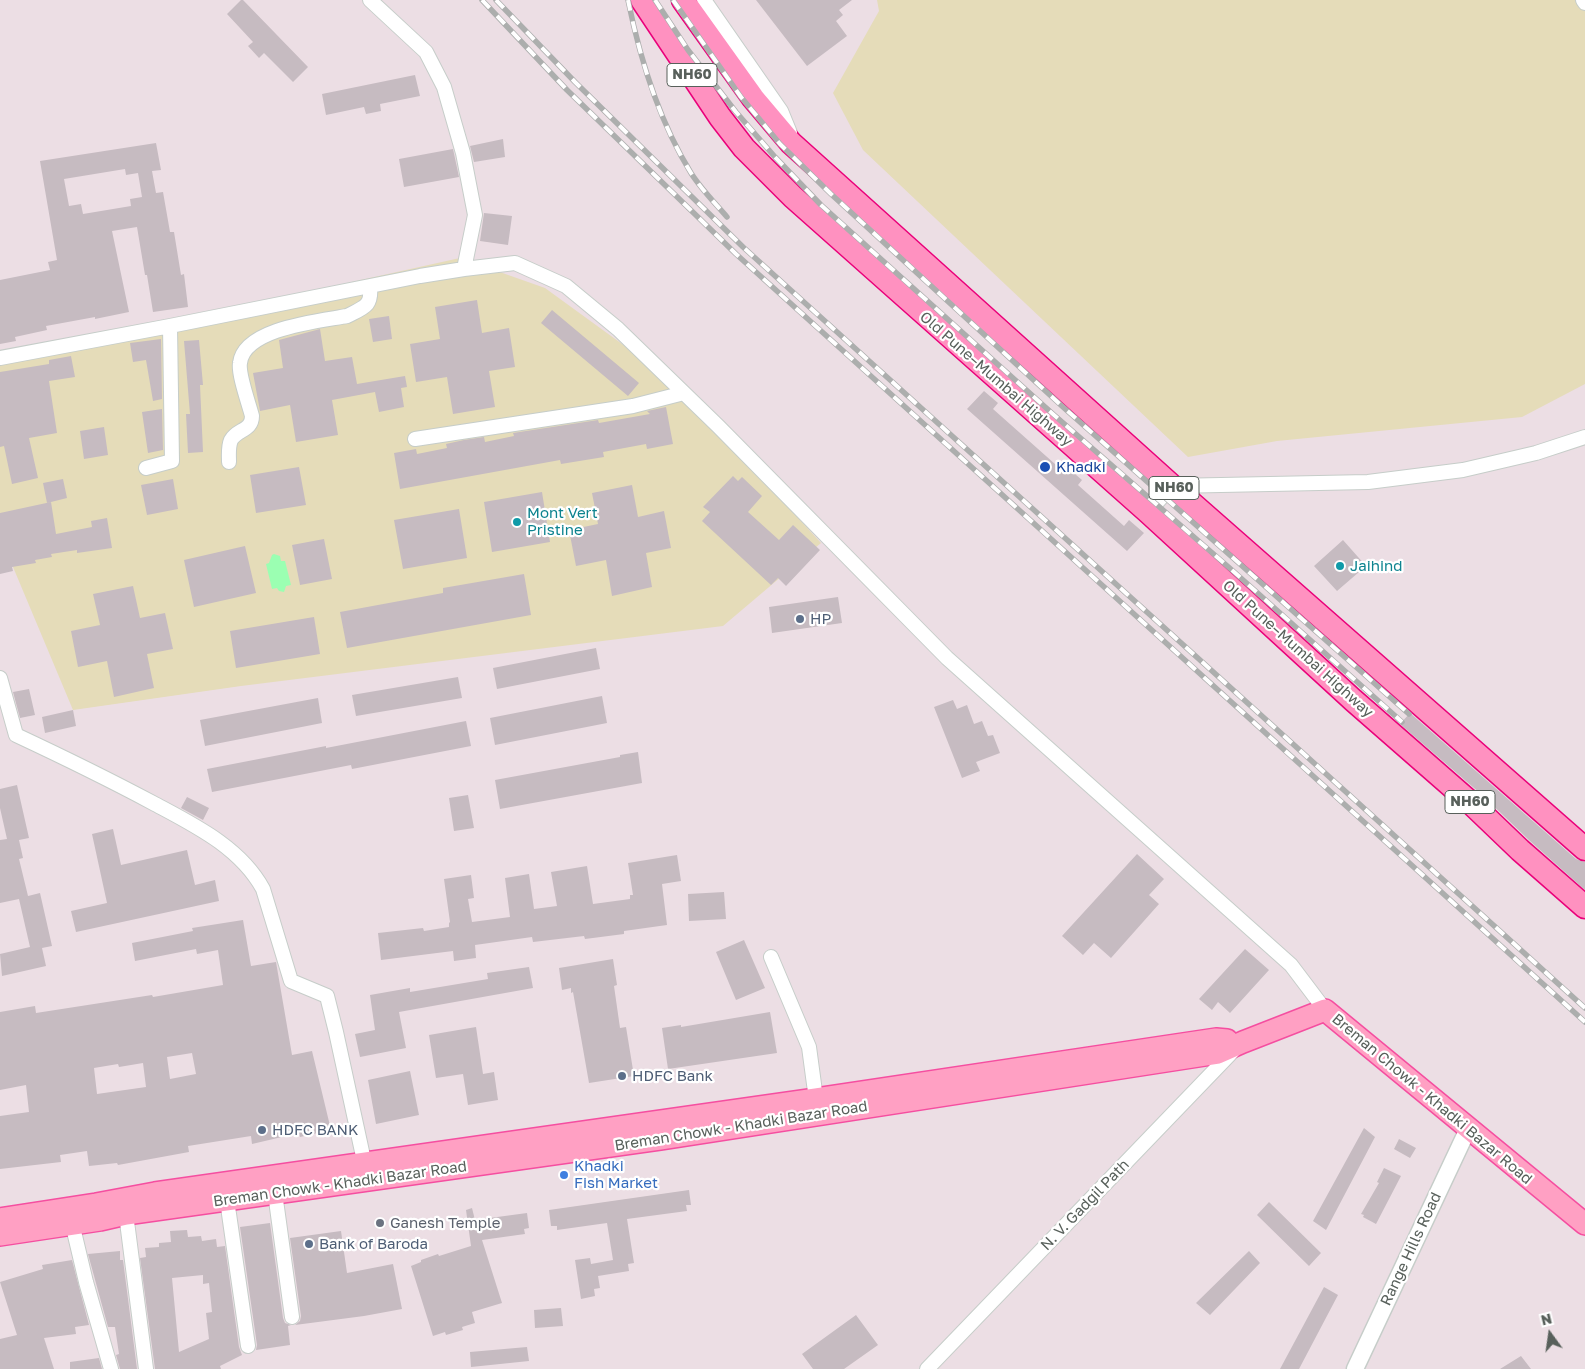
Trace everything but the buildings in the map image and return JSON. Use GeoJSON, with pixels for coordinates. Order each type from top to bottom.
{"type":"FeatureCollection","features":[{"type":"Feature","properties":{"kind":"highway","name":"Old Pune–Mumbai Highway"},"geometry":{"type":"LineString","coordinates":[[642,0],[720,116],[751,155],[793,197],[1148,512],[1346,693],[1585,907]]}},
{"type":"Feature","properties":{"kind":"highway","name":"NH60"},"geometry":{"type":"LineString","coordinates":[[683,0],[753,98],[791,143],[1172,486],[1585,849]]}},
{"type":"Feature","properties":{"kind":"main road","name":"Breman Chowk - Khadki Bazar Road"},"geometry":{"type":"LineString","coordinates":[[0,1236],[72,1223],[98,1212],[155,1193],[367,1172],[660,1139],[1218,1053],[1325,1010],[1585,1224]]}},
{"type":"Feature","properties":{"kind":"main road","name":"Breman Chowk - Khadki Bazar Road"},"geometry":{"type":"LineString","coordinates":[[0,1219],[98,1212],[126,1214],[227,1200],[275,1193],[367,1172],[816,1099],[1216,1039],[1243,1042]]}},
{"type":"Feature","properties":{"kind":"street"},"geometry":{"type":"LineString","coordinates":[[370,0],[426,52],[444,87],[463,153],[475,215],[464,269]]}},
{"type":"Feature","properties":{"kind":"street"},"geometry":{"type":"LineString","coordinates":[[704,0],[781,112],[790,132],[791,143]]}},
{"type":"Feature","properties":{"kind":"street"},"geometry":{"type":"LineString","coordinates":[[0,358],[464,269],[515,263],[566,286],[618,330],[684,393],[947,658],[1291,965],[1325,1010]]}},
{"type":"Feature","properties":{"kind":"street"},"geometry":{"type":"LineString","coordinates":[[229,462],[232,439],[252,422],[239,366],[243,353],[255,342],[286,327],[347,316],[356,312],[369,302],[371,298],[370,286]]}},
{"type":"Feature","properties":{"kind":"street"},"geometry":{"type":"LineString","coordinates":[[146,468],[172,461],[170,326]]}},
{"type":"Feature","properties":{"kind":"street"},"geometry":{"type":"LineString","coordinates":[[415,439],[633,406],[684,393]]}},
{"type":"Feature","properties":{"kind":"street"},"geometry":{"type":"LineString","coordinates":[[1148,512],[1172,486],[1368,482],[1463,470],[1536,453],[1585,437]]}},
{"type":"Feature","properties":{"kind":"street"},"geometry":{"type":"LineString","coordinates":[[0,678],[16,735],[108,778],[204,831],[228,848],[256,877],[265,896],[291,981],[327,996],[367,1172]]}},
{"type":"Feature","properties":{"kind":"street"},"geometry":{"type":"LineString","coordinates":[[770,957],[809,1047],[816,1099]]}},
{"type":"Feature","properties":{"kind":"street","name":"N. V. Gadgil Path"},"geometry":{"type":"LineString","coordinates":[[927,1369],[1243,1042]]}},
{"type":"Feature","properties":{"kind":"street","name":"Range Hills Road"},"geometry":{"type":"LineString","coordinates":[[1355,1369],[1468,1129]]}},
{"type":"Feature","properties":{"kind":"street"},"geometry":{"type":"LineString","coordinates":[[275,1193],[292,1317]]}},
{"type":"Feature","properties":{"kind":"street"},"geometry":{"type":"LineString","coordinates":[[227,1200],[248,1346]]}},
{"type":"Feature","properties":{"kind":"street"},"geometry":{"type":"LineString","coordinates":[[126,1214],[146,1369]]}},
{"type":"Feature","properties":{"kind":"street"},"geometry":{"type":"LineString","coordinates":[[72,1223],[86,1282],[111,1369]]}},
{"type":"Feature","properties":{"kind":"shaded area"},"geometry":{"type":"Polygon","coordinates":[[[877,0],[1585,0],[1585,384],[1522,417],[1277,441],[1188,457],[863,150],[833,93],[879,11],[877,0]]]}},
{"type":"Feature","properties":{"kind":"shaded area"},"geometry":{"type":"Polygon","coordinates":[[[460,258],[545,288],[673,381],[821,543],[723,626],[241,686],[73,710],[0,536],[0,360],[460,258]]]}},
{"type":"Feature","properties":{"kind":"shaded area"},"geometry":{"type":"Polygon","coordinates":[[[274,554],[280,556],[281,561],[285,561],[291,585],[286,586],[284,592],[279,591],[277,588],[272,589],[266,564],[269,563],[274,554]]]}},
{"type":"Feature","properties":{"kind":"railway"},"geometry":{"type":"LineString","coordinates":[[482,0],[567,90],[736,254],[1585,1022]]}},
{"type":"Feature","properties":{"kind":"railway"},"geometry":{"type":"LineString","coordinates":[[496,0],[575,82],[743,247],[1585,1008]]}},
{"type":"Feature","properties":{"kind":"railway"},"geometry":{"type":"LineString","coordinates":[[628,0],[638,45],[652,89],[669,132],[695,179],[727,217]]}},
{"type":"Feature","properties":{"kind":"railway"},"geometry":{"type":"LineString","coordinates":[[655,0],[688,50],[736,112],[775,157],[821,205],[1054,415],[1402,722]]}},
{"type":"Feature","properties":{"kind":"railway"},"geometry":{"type":"LineString","coordinates":[[673,0],[741,97],[780,144],[831,194],[1063,407],[1409,714]]}},
{"type":"Feature","properties":{"kind":"place","name":"Khadki"},"geometry":{"type":"Point","coordinates":[1045,467]}},
{"type":"Feature","properties":{"kind":"place","name":"Mont Vert Pristine"},"geometry":{"type":"Point","coordinates":[517,522]}},
{"type":"Feature","properties":{"kind":"place","name":"Jaihind"},"geometry":{"type":"Point","coordinates":[1340,566]}},
{"type":"Feature","properties":{"kind":"place","name":"HP"},"geometry":{"type":"Point","coordinates":[800,619]}},
{"type":"Feature","properties":{"kind":"place","name":"HDFC Bank"},"geometry":{"type":"Point","coordinates":[622,1076]}},
{"type":"Feature","properties":{"kind":"place","name":"HDFC BANK"},"geometry":{"type":"Point","coordinates":[262,1130]}},
{"type":"Feature","properties":{"kind":"place","name":"Khadki Fish Market"},"geometry":{"type":"Point","coordinates":[564,1175]}},
{"type":"Feature","properties":{"kind":"place","name":"Ganesh Temple"},"geometry":{"type":"Point","coordinates":[380,1223]}},
{"type":"Feature","properties":{"kind":"place","name":"Bank of Baroda"},"geometry":{"type":"Point","coordinates":[309,1244]}}]}
